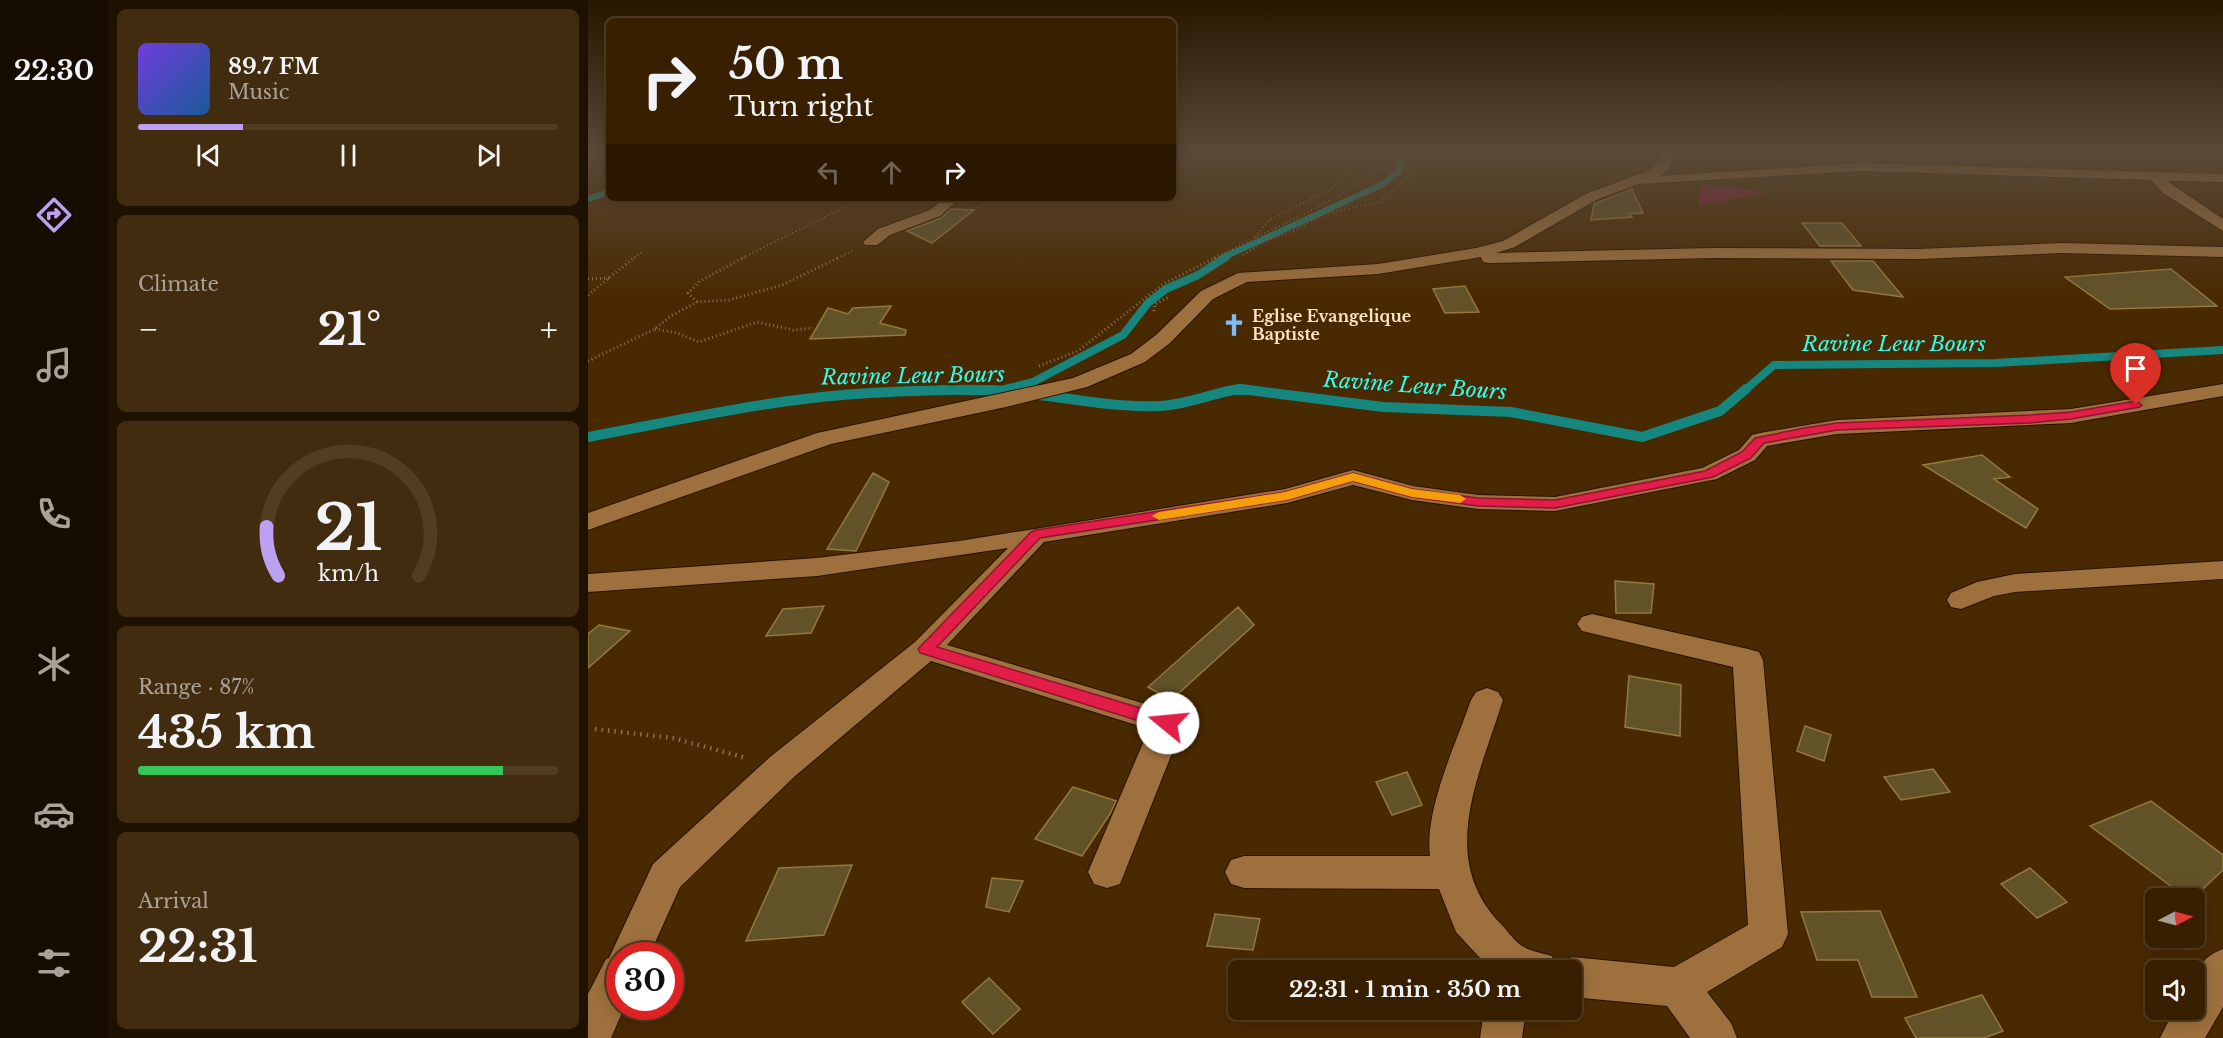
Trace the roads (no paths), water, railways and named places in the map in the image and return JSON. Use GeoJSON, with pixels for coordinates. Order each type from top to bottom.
{"type":"FeatureCollection","features":[{"type":"Feature","properties":{"kind":"street"},"geometry":{"type":"LineString","coordinates":[[871,242],[884,232],[935,213],[949,201]]}},
{"type":"Feature","properties":{"kind":"street"},"geometry":{"type":"LineString","coordinates":[[588,522],[825,438],[1006,401],[1080,383],[1138,358],[1164,339],[1207,295],[1244,277],[1378,269],[1477,253],[1509,244],[1583,201]]}},
{"type":"Feature","properties":{"kind":"street"},"geometry":{"type":"LineString","coordinates":[[2185,201],[2223,226]]}},
{"type":"Feature","properties":{"kind":"street"},"geometry":{"type":"LineString","coordinates":[[1443,259],[1713,253],[1920,254],[2062,248],[2223,252]]}},
{"type":"Feature","properties":{"kind":"street"},"geometry":{"type":"LineString","coordinates":[[588,583],[817,567],[959,549],[1287,496],[1353,477],[1412,493],[1478,502],[1555,504],[1709,474],[1747,455],[1760,440],[1804,431],[1837,427],[2071,416],[2223,390]]}},
{"type":"Feature","properties":{"kind":"street"},"geometry":{"type":"LineString","coordinates":[[635,942],[666,876],[782,767],[926,649],[1036,535]]}},
{"type":"Feature","properties":{"kind":"street"},"geometry":{"type":"LineString","coordinates":[[1961,600],[1987,588],[2015,583],[2223,570]]}},
{"type":"Feature","properties":{"kind":"street"},"geometry":{"type":"LineString","coordinates":[[1582,978],[1678,987],[1768,934],[1748,660],[1592,624]]}},
{"type":"Feature","properties":{"kind":"street"},"geometry":{"type":"LineString","coordinates":[[926,649],[1168,723],[1107,872]]}},
{"type":"Feature","properties":{"kind":"street"},"geometry":{"type":"LineString","coordinates":[[1486,700],[1454,803],[1447,845],[1451,873],[1470,919],[1512,960]]}},
{"type":"Feature","properties":{"kind":"street"},"geometry":{"type":"LineString","coordinates":[[1244,872],[1451,873]]}},
{"type":"Feature","properties":{"kind":"street"},"geometry":{"type":"LineString","coordinates":[[2181,1038],[2223,968]]}},
{"type":"Feature","properties":{"kind":"street"},"geometry":{"type":"LineString","coordinates":[[1678,987],[1716,1038]]}},
{"type":"Feature","properties":{"kind":"street"},"geometry":{"type":"LineString","coordinates":[[589,1038],[606,1002]]}},
{"type":"Feature","properties":{"kind":"street"},"geometry":{"type":"LineString","coordinates":[[1501,1038],[1504,1020]]}},
{"type":"Feature","properties":{"kind":"waterway"},"geometry":{"type":"LineString","coordinates":[[1222,258],[1345,201]]}},
{"type":"Feature","properties":{"kind":"waterway"},"geometry":{"type":"LineString","coordinates":[[1005,389],[1033,382],[1123,335],[1148,303],[1166,289],[1198,275],[1226,257]]}},
{"type":"Feature","properties":{"kind":"waterway","name":"Ravine Leur Bours"},"geometry":{"type":"LineString","coordinates":[[1744,391],[1774,365],[1996,363],[2223,350]]}},
{"type":"Feature","properties":{"kind":"waterway","name":"Ravine Leur Bours"},"geometry":{"type":"LineString","coordinates":[[1229,391],[1239,389]]}},
{"type":"Feature","properties":{"kind":"waterway","name":"Ravine Leur Bours"},"geometry":{"type":"LineString","coordinates":[[1241,389],[1383,407],[1511,412],[1642,437],[1720,411],[1746,389]]}},
{"type":"Feature","properties":{"kind":"waterway","name":"Ravine Leur Bours"},"geometry":{"type":"LineString","coordinates":[[588,437],[764,405],[870,393],[988,390],[1116,405],[1159,406],[1229,391]]}},
{"type":"Feature","properties":{"kind":"waterway","name":"Ravine Leur Bours"},"geometry":{"type":"LineString","coordinates":[[962,391],[994,391]]}},
{"type":"Feature","properties":{"kind":"waterway","name":"Ravine Leur Bours"},"geometry":{"type":"LineString","coordinates":[[1229,391],[1253,391]]}},
{"type":"Feature","properties":{"kind":"place","name":"Eglise Evangelique Baptiste"},"geometry":{"type":"Point","coordinates":[1234,325]}}]}
